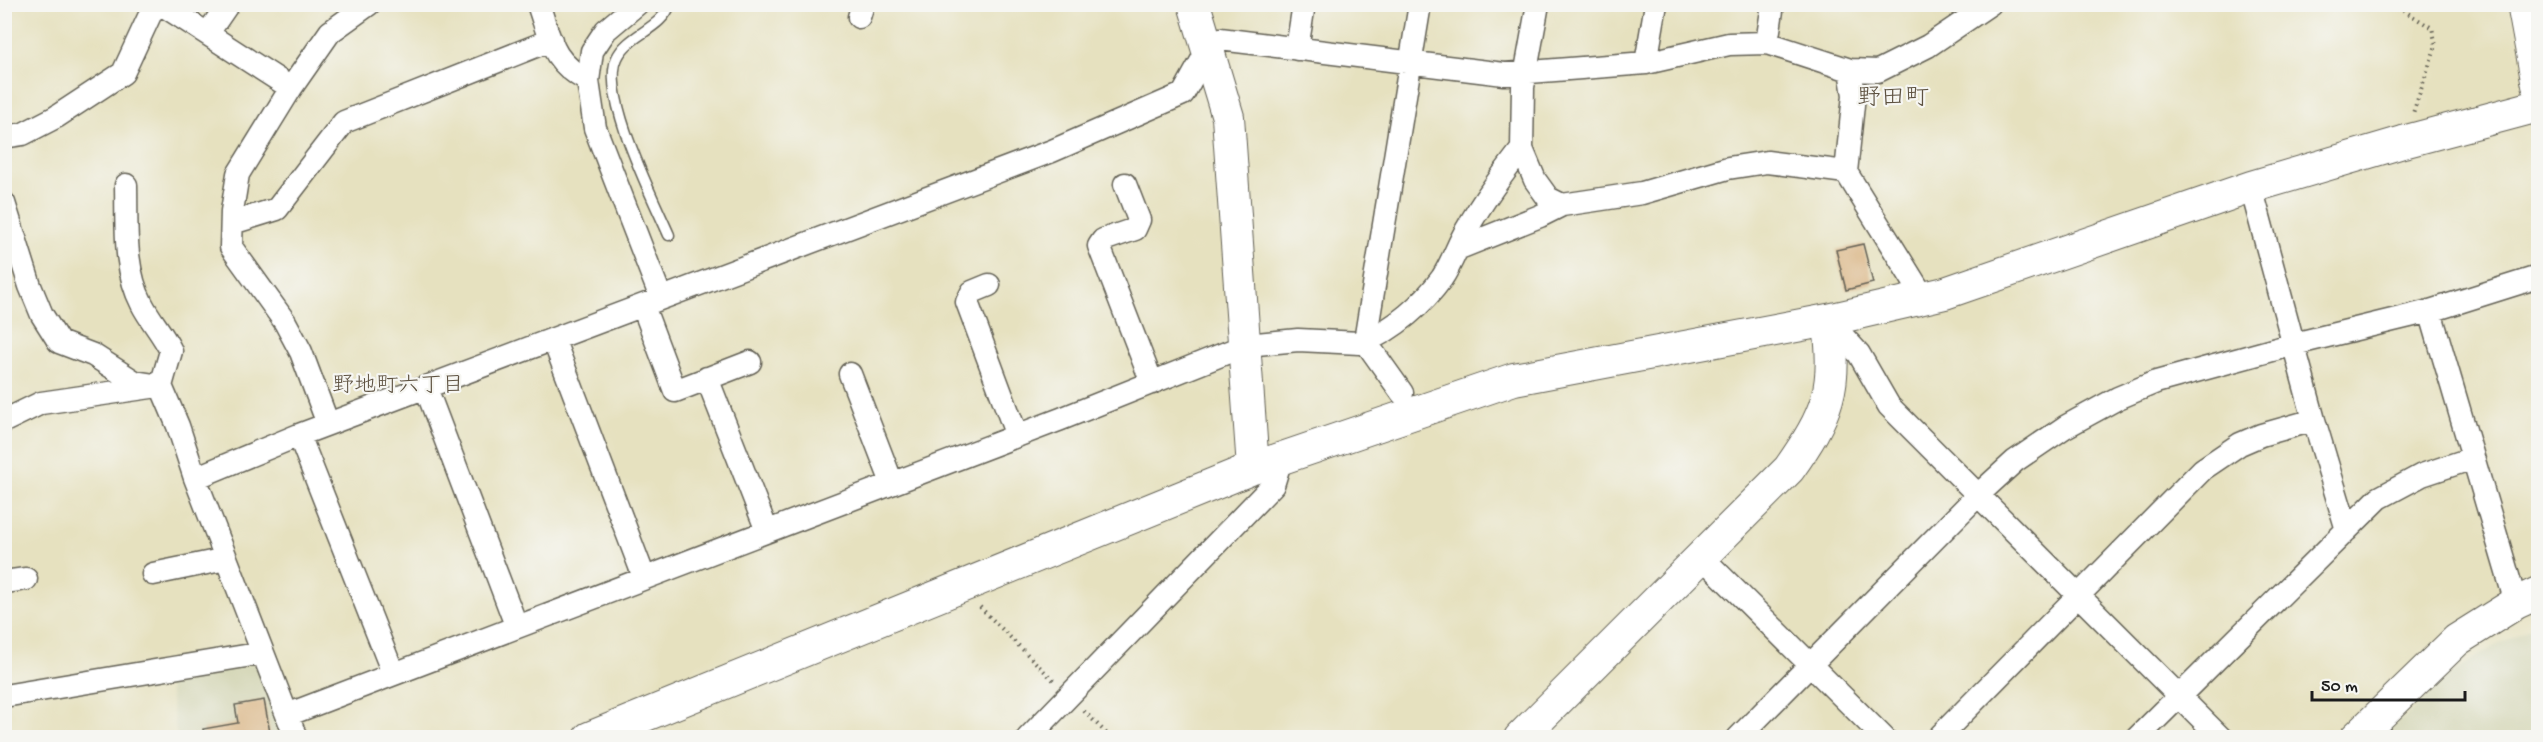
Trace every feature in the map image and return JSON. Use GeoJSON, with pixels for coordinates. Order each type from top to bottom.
{"type":"FeatureCollection","features":[{"type":"Feature","properties":{"kind":"street"},"geometry":{"type":"LineString","coordinates":[[4,137],[23,134],[56,117],[123,73],[155,4]]}},
{"type":"Feature","properties":{"kind":"street"},"geometry":{"type":"LineString","coordinates":[[161,4],[291,88]]}},
{"type":"Feature","properties":{"kind":"street"},"geometry":{"type":"LineString","coordinates":[[208,33],[228,4]]}},
{"type":"Feature","properties":{"kind":"street"},"geometry":{"type":"LineString","coordinates":[[328,424],[301,352],[285,322],[231,247],[232,211],[238,174],[291,88],[330,32],[369,4]]}},
{"type":"Feature","properties":{"kind":"street"},"geometry":{"type":"LineString","coordinates":[[538,4],[559,61],[574,74],[588,81]]}},
{"type":"Feature","properties":{"kind":"street"},"geometry":{"type":"LineString","coordinates":[[637,4],[606,30],[592,51],[588,81],[595,128],[652,302],[675,391],[750,362]]}},
{"type":"Feature","properties":{"kind":"street"},"geometry":{"type":"LineString","coordinates":[[1028,738],[1273,485],[1267,464],[1246,345],[1228,117],[1194,4]]}},
{"type":"Feature","properties":{"kind":"street"},"geometry":{"type":"LineString","coordinates":[[1297,49],[1304,4]]}},
{"type":"Feature","properties":{"kind":"street"},"geometry":{"type":"LineString","coordinates":[[1402,393],[1365,341],[1420,4]]}},
{"type":"Feature","properties":{"kind":"street"},"geometry":{"type":"LineString","coordinates":[[1538,4],[1523,87],[1522,149],[1535,180],[1548,198],[1562,205]]}},
{"type":"Feature","properties":{"kind":"street"},"geometry":{"type":"LineString","coordinates":[[1646,63],[1656,4]]}},
{"type":"Feature","properties":{"kind":"street"},"geometry":{"type":"LineString","coordinates":[[1767,43],[1773,4]]}},
{"type":"Feature","properties":{"kind":"street"},"geometry":{"type":"LineString","coordinates":[[195,478],[328,424],[1052,151],[1183,94],[1207,51],[1220,39],[1504,74],[1646,63],[1729,44],[1767,43],[1850,70],[1878,71],[1928,46],[1990,4]]}},
{"type":"Feature","properties":{"kind":"street"},"geometry":{"type":"LineString","coordinates":[[2523,4],[2538,85]]}},
{"type":"Feature","properties":{"kind":"street"},"geometry":{"type":"LineString","coordinates":[[232,224],[277,209],[344,123],[551,40]]}},
{"type":"Feature","properties":{"kind":"street"},"geometry":{"type":"LineString","coordinates":[[1850,70],[1854,95],[1846,172],[1924,298]]}},
{"type":"Feature","properties":{"kind":"street"},"geometry":{"type":"LineString","coordinates":[[589,738],[1267,464],[1514,379],[1828,320],[1945,293],[2251,187],[2403,142],[2538,106]]}},
{"type":"Feature","properties":{"kind":"street"},"geometry":{"type":"LineString","coordinates":[[287,714],[1017,436],[1246,345],[1298,340],[1360,343],[1384,334],[1425,298],[1443,276],[1491,191],[1522,149]]}},
{"type":"Feature","properties":{"kind":"street"},"geometry":{"type":"LineString","coordinates":[[1457,249],[1562,205],[1642,193],[1728,168],[1767,162],[1846,172]]}},
{"type":"Feature","properties":{"kind":"street"},"geometry":{"type":"LineString","coordinates":[[1125,184],[1139,220],[1135,229],[1103,240],[1099,246],[1152,383]]}},
{"type":"Feature","properties":{"kind":"street"},"geometry":{"type":"LineString","coordinates":[[126,185],[128,257],[132,278],[141,303],[171,351],[161,386],[296,738]]}},
{"type":"Feature","properties":{"kind":"street"},"geometry":{"type":"LineString","coordinates":[[2251,187],[2314,420],[2347,530]]}},
{"type":"Feature","properties":{"kind":"street"},"geometry":{"type":"LineString","coordinates":[[4,203],[13,254],[42,315],[59,342],[93,355],[135,382],[161,386]]}},
{"type":"Feature","properties":{"kind":"street"},"geometry":{"type":"LineString","coordinates":[[1738,738],[1979,494],[2015,461],[2065,427],[2118,398],[2156,382],[2294,344],[2430,311],[2538,277]]}},
{"type":"Feature","properties":{"kind":"street"},"geometry":{"type":"LineString","coordinates":[[989,285],[972,292],[967,302],[1017,436]]}},
{"type":"Feature","properties":{"kind":"street"},"geometry":{"type":"LineString","coordinates":[[2356,738],[2457,640],[2527,598],[2473,458],[2430,311]]}},
{"type":"Feature","properties":{"kind":"street"},"geometry":{"type":"LineString","coordinates":[[1828,320],[1859,354],[1889,406],[2222,738]]}},
{"type":"Feature","properties":{"kind":"street"},"geometry":{"type":"LineString","coordinates":[[1520,738],[1790,469],[1813,435],[1826,409],[1833,374],[1828,320]]}},
{"type":"Feature","properties":{"kind":"street"},"geometry":{"type":"LineString","coordinates":[[554,340],[644,577]]}},
{"type":"Feature","properties":{"kind":"street"},"geometry":{"type":"LineString","coordinates":[[850,374],[892,483]]}},
{"type":"Feature","properties":{"kind":"street"},"geometry":{"type":"LineString","coordinates":[[707,378],[767,531]]}},
{"type":"Feature","properties":{"kind":"street"},"geometry":{"type":"LineString","coordinates":[[4,421],[41,403],[161,386]]}},
{"type":"Feature","properties":{"kind":"street"},"geometry":{"type":"LineString","coordinates":[[426,388],[516,625]]}},
{"type":"Feature","properties":{"kind":"street"},"geometry":{"type":"LineString","coordinates":[[1938,738],[2203,469],[2240,444],[2261,435],[2314,420]]}},
{"type":"Feature","properties":{"kind":"street"},"geometry":{"type":"LineString","coordinates":[[300,435],[393,673]]}},
{"type":"Feature","properties":{"kind":"street"},"geometry":{"type":"LineString","coordinates":[[2137,738],[2379,498],[2422,475],[2473,458]]}},
{"type":"Feature","properties":{"kind":"street"},"geometry":{"type":"LineString","coordinates":[[1701,556],[1884,738]]}},
{"type":"Feature","properties":{"kind":"street"},"geometry":{"type":"LineString","coordinates":[[153,574],[226,559]]}},
{"type":"Feature","properties":{"kind":"street"},"geometry":{"type":"LineString","coordinates":[[4,696],[263,653]]}},
{"type":"Feature","properties":{"kind":"lane"},"geometry":{"type":"LineString","coordinates":[[669,235],[622,122],[612,84],[616,59],[629,41],[663,18],[670,4]]}},
{"type":"Feature","properties":{"kind":"path"},"geometry":{"type":"LineString","coordinates":[[2394,4],[2432,28],[2436,45],[2403,142]]}},
{"type":"Feature","properties":{"kind":"path"},"geometry":{"type":"LineString","coordinates":[[960,587],[1111,738]]}},
{"type":"Feature","properties":{"kind":"shaded area"},"geometry":{"type":"Polygon","coordinates":[[[2538,623],[2538,737],[2383,737],[2451,675],[2479,655],[2538,623]]]}},
{"type":"Feature","properties":{"kind":"shaded area"},"geometry":{"type":"Polygon","coordinates":[[[254,663],[260,667],[286,737],[177,737],[168,682],[172,677],[254,663]]]}},
{"type":"Feature","properties":{"kind":"building"},"geometry":{"type":"Polygon","coordinates":[[[1863,244],[1873,283],[1846,290],[1836,250],[1863,244]]]}},
{"type":"Feature","properties":{"kind":"building"},"geometry":{"type":"Polygon","coordinates":[[[264,700],[271,738],[204,738],[203,729],[238,723],[235,705],[264,700]]]}},
{"type":"Feature","properties":{"kind":"district","name":"野田町"},"geometry":{"type":"Point","coordinates":[1893,96]}},
{"type":"Feature","properties":{"kind":"district","name":"野地町六丁目"},"geometry":{"type":"Point","coordinates":[398,383]}}]}
